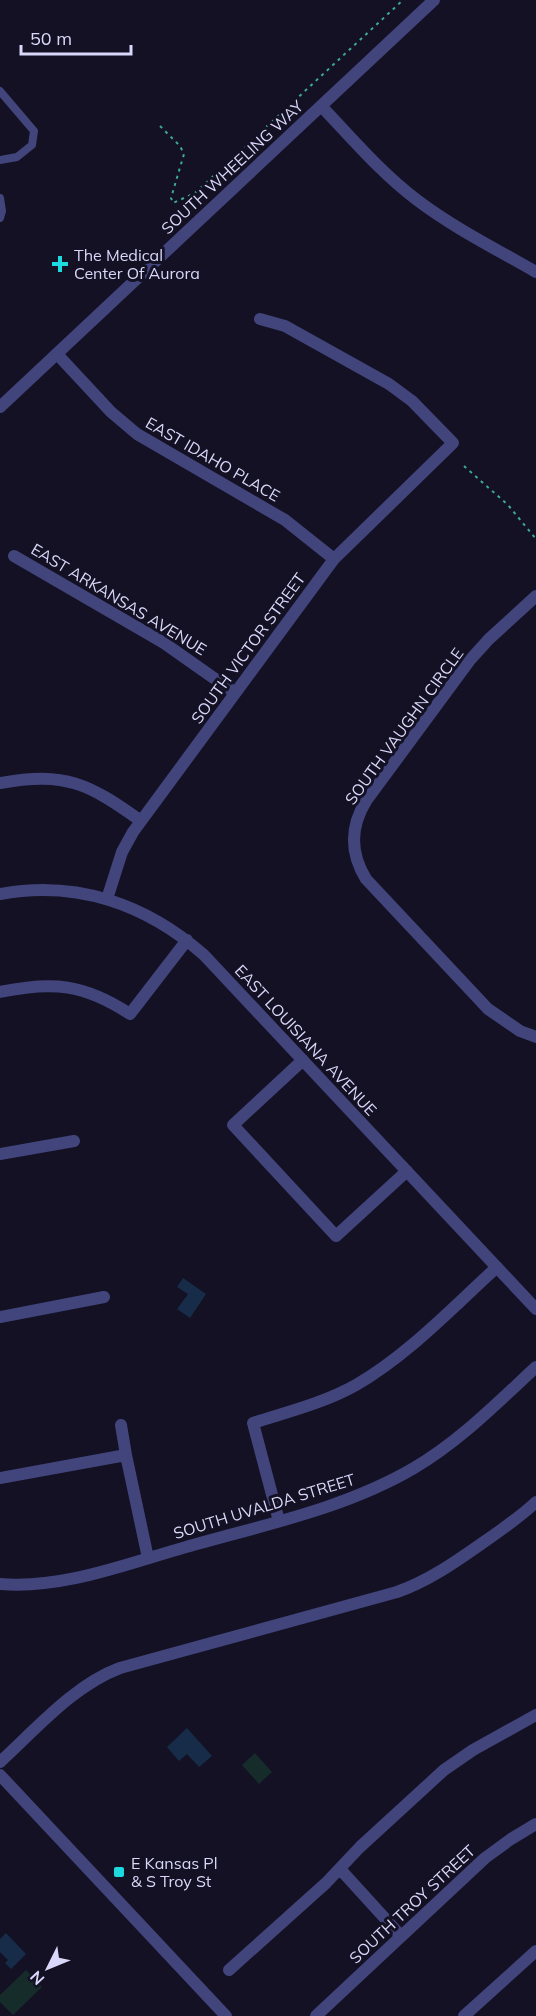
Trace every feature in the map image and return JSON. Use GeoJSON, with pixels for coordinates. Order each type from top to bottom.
{"type":"FeatureCollection","features":[{"type":"Feature","properties":{"kind":"street","name":"SOUTH WHEELING WAY"},"geometry":{"type":"LineString","coordinates":[[0,407],[434,0]]}},
{"type":"Feature","properties":{"kind":"street"},"geometry":{"type":"LineString","coordinates":[[321,106],[381,170],[416,200],[454,226],[536,272]]}},
{"type":"Feature","properties":{"kind":"street","name":"SOUTH VICTOR STREET"},"geometry":{"type":"LineString","coordinates":[[107,899],[122,852],[141,821],[334,559],[453,443],[412,401],[388,384],[285,326],[260,319]]}},
{"type":"Feature","properties":{"kind":"street","name":"EAST IDAHO PLACE"},"geometry":{"type":"LineString","coordinates":[[57,354],[111,411],[137,434],[285,520],[334,559]]}},
{"type":"Feature","properties":{"kind":"street","name":"EAST ARKANSAS AVENUE"},"geometry":{"type":"LineString","coordinates":[[14,556],[155,638],[235,693]]}},
{"type":"Feature","properties":{"kind":"street","name":"SOUTH VAUGHN CIRCLE"},"geometry":{"type":"LineString","coordinates":[[536,596],[489,639],[470,660],[366,801],[353,836],[354,854],[366,879],[488,1009],[520,1031],[536,1037]]}},
{"type":"Feature","properties":{"kind":"street"},"geometry":{"type":"LineString","coordinates":[[0,783],[25,778],[66,781],[105,796],[141,821]]}},
{"type":"Feature","properties":{"kind":"street","name":"EAST LOUISIANA AVENUE"},"geometry":{"type":"LineString","coordinates":[[0,894],[38,890],[63,891],[107,899],[144,914],[187,940],[204,955],[536,1309]]}},
{"type":"Feature","properties":{"kind":"street"},"geometry":{"type":"LineString","coordinates":[[0,992],[45,985],[70,987],[93,993],[130,1014],[187,940]]}},
{"type":"Feature","properties":{"kind":"street"},"geometry":{"type":"LineString","coordinates":[[303,1060],[232,1125],[336,1236],[407,1171]]}},
{"type":"Feature","properties":{"kind":"street"},"geometry":{"type":"LineString","coordinates":[[0,1154],[74,1141]]}},
{"type":"Feature","properties":{"kind":"street"},"geometry":{"type":"LineString","coordinates":[[279,1521],[253,1424],[323,1400],[354,1386],[385,1366],[497,1267]]}},
{"type":"Feature","properties":{"kind":"street"},"geometry":{"type":"LineString","coordinates":[[0,1317],[104,1297]]}},
{"type":"Feature","properties":{"kind":"street","name":"SOUTH UVALDA STREET"},"geometry":{"type":"LineString","coordinates":[[0,1584],[48,1583],[81,1576],[279,1521],[354,1497],[416,1467],[462,1434],[536,1367]]}},
{"type":"Feature","properties":{"kind":"street"},"geometry":{"type":"LineString","coordinates":[[121,1425],[148,1558]]}},
{"type":"Feature","properties":{"kind":"street"},"geometry":{"type":"LineString","coordinates":[[0,1478],[126,1455]]}},
{"type":"Feature","properties":{"kind":"street"},"geometry":{"type":"LineString","coordinates":[[0,1762],[74,1695],[100,1676],[120,1668],[415,1586],[442,1572],[519,1518],[536,1502]]}},
{"type":"Feature","properties":{"kind":"street"},"geometry":{"type":"LineString","coordinates":[[230,1970],[444,1770],[473,1750],[536,1714]]}},
{"type":"Feature","properties":{"kind":"street"},"geometry":{"type":"LineString","coordinates":[[0,1775],[226,2016]]}},
{"type":"Feature","properties":{"kind":"street","name":"SOUTH TROY STREET"},"geometry":{"type":"LineString","coordinates":[[316,2016],[485,1858],[536,1824]]}},
{"type":"Feature","properties":{"kind":"street"},"geometry":{"type":"LineString","coordinates":[[340,1869],[401,1936]]}},
{"type":"Feature","properties":{"kind":"street"},"geometry":{"type":"LineString","coordinates":[[464,2016],[536,1951]]}},
{"type":"Feature","properties":{"kind":"lane"},"geometry":{"type":"LineString","coordinates":[[0,91],[34,131],[32,144],[17,157],[0,160]]}},
{"type":"Feature","properties":{"kind":"lane"},"geometry":{"type":"LineString","coordinates":[[0,198],[2,211],[0,218]]}},
{"type":"Feature","properties":{"kind":"path"},"geometry":{"type":"LineString","coordinates":[[160,126],[180,146],[184,154],[171,198],[173,203],[178,202],[195,193],[403,0]]}},
{"type":"Feature","properties":{"kind":"path"},"geometry":{"type":"LineString","coordinates":[[464,466],[508,504],[536,539]]}},
{"type":"Feature","properties":{"kind":"green space"},"geometry":{"type":"Polygon","coordinates":[[[255,1753],[272,1772],[259,1784],[242,1765],[255,1753]]]}},
{"type":"Feature","properties":{"kind":"green space"},"geometry":{"type":"Polygon","coordinates":[[[26,1970],[42,1987],[13,2015],[0,2002],[0,1995],[26,1970]]]}},
{"type":"Feature","properties":{"kind":"water"},"geometry":{"type":"Polygon","coordinates":[[[183,1278],[206,1294],[190,1318],[177,1309],[188,1294],[177,1287],[183,1278]]]}},
{"type":"Feature","properties":{"kind":"water"},"geometry":{"type":"Polygon","coordinates":[[[187,1728],[212,1756],[199,1767],[187,1754],[179,1761],[167,1747],[187,1728]]]}},
{"type":"Feature","properties":{"kind":"water"},"geometry":{"type":"Polygon","coordinates":[[[6,1933],[26,1954],[11,1969],[5,1963],[8,1960],[0,1952],[0,1939],[6,1933]]]}},
{"type":"Feature","properties":{"kind":"place","name":"The Medical Center Of Aurora"},"geometry":{"type":"Point","coordinates":[60,264]}},
{"type":"Feature","properties":{"kind":"place","name":"E Kansas Pl & S Troy St"},"geometry":{"type":"Point","coordinates":[119,1872]}}]}
